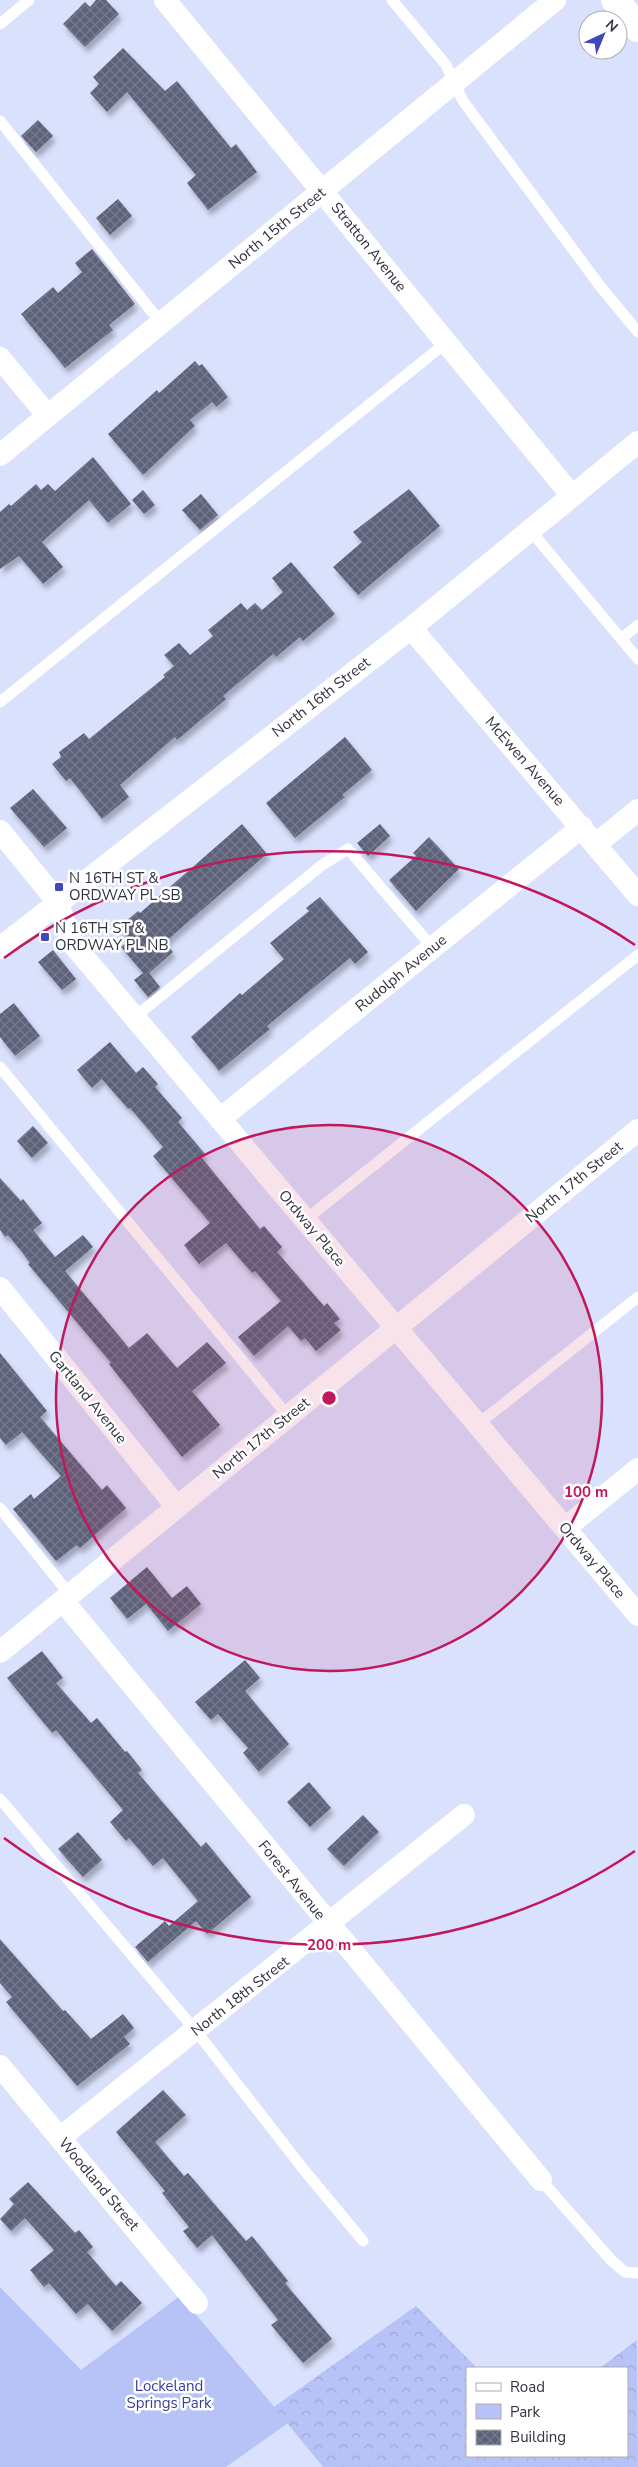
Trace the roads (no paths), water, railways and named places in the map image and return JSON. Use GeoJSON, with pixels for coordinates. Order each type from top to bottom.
{"type":"FeatureCollection","features":[{"type":"Feature","properties":{"kind":"street","name":"Stratton Avenue"},"geometry":{"type":"LineString","coordinates":[[165,0],[323,190],[572,496]]}},
{"type":"Feature","properties":{"kind":"street","name":"North 15th Street"},"geometry":{"type":"LineString","coordinates":[[0,455],[555,0]]}},
{"type":"Feature","properties":{"kind":"street"},"geometry":{"type":"LineString","coordinates":[[615,0],[638,28]]}},
{"type":"Feature","properties":{"kind":"street"},"geometry":{"type":"LineString","coordinates":[[0,358],[48,416]]}},
{"type":"Feature","properties":{"kind":"street","name":"North 16th Street"},"geometry":{"type":"LineString","coordinates":[[0,948],[411,628],[638,442]]}},
{"type":"Feature","properties":{"kind":"street","name":"McEwen Avenue"},"geometry":{"type":"LineString","coordinates":[[411,628],[638,894]]}},
{"type":"Feature","properties":{"kind":"street"},"geometry":{"type":"LineString","coordinates":[[596,844],[638,810]]}},
{"type":"Feature","properties":{"kind":"street","name":"Rudolph Avenue"},"geometry":{"type":"LineString","coordinates":[[220,1119],[582,827]]}},
{"type":"Feature","properties":{"kind":"street","name":"Ordway Place"},"geometry":{"type":"LineString","coordinates":[[0,831],[58,901],[72,943],[638,1615]]}},
{"type":"Feature","properties":{"kind":"street","name":"North 17th Street"},"geometry":{"type":"LineString","coordinates":[[0,1652],[176,1506],[638,1130]]}},
{"type":"Feature","properties":{"kind":"street","name":"Gartland Avenue"},"geometry":{"type":"LineString","coordinates":[[0,1288],[176,1506]]}},
{"type":"Feature","properties":{"kind":"street"},"geometry":{"type":"LineString","coordinates":[[565,1528],[638,1469]]}},
{"type":"Feature","properties":{"kind":"street","name":"Forest Avenue"},"geometry":{"type":"LineString","coordinates":[[66,1598],[329,1925],[542,2180]]}},
{"type":"Feature","properties":{"kind":"street","name":"North 18th Street"},"geometry":{"type":"LineString","coordinates":[[61,2138],[464,1815]]}},
{"type":"Feature","properties":{"kind":"street","name":"Woodland Street"},"geometry":{"type":"LineString","coordinates":[[0,2066],[197,2303]]}},
{"type":"Feature","properties":{"kind":"lane"},"geometry":{"type":"LineString","coordinates":[[0,24],[29,0]]}},
{"type":"Feature","properties":{"kind":"lane"},"geometry":{"type":"LineString","coordinates":[[392,0],[446,65],[459,96],[600,286],[638,332]]}},
{"type":"Feature","properties":{"kind":"lane"},"geometry":{"type":"LineString","coordinates":[[0,121],[161,323]]}},
{"type":"Feature","properties":{"kind":"lane"},"geometry":{"type":"LineString","coordinates":[[0,702],[447,342]]}},
{"type":"Feature","properties":{"kind":"lane"},"geometry":{"type":"LineString","coordinates":[[530,530],[638,660]]}},
{"type":"Feature","properties":{"kind":"lane"},"geometry":{"type":"LineString","coordinates":[[621,639],[638,625]]}},
{"type":"Feature","properties":{"kind":"lane"},"geometry":{"type":"LineString","coordinates":[[135,1017],[322,865],[348,849],[432,947]]}},
{"type":"Feature","properties":{"kind":"lane"},"geometry":{"type":"LineString","coordinates":[[305,1220],[638,955]]}},
{"type":"Feature","properties":{"kind":"lane"},"geometry":{"type":"LineString","coordinates":[[0,1068],[288,1416]]}},
{"type":"Feature","properties":{"kind":"lane"},"geometry":{"type":"LineString","coordinates":[[478,1425],[638,1297]]}},
{"type":"Feature","properties":{"kind":"lane"},"geometry":{"type":"LineString","coordinates":[[0,1508],[66,1598]]}},
{"type":"Feature","properties":{"kind":"lane"},"geometry":{"type":"LineString","coordinates":[[0,1798],[196,2031],[304,2170],[363,2241]]}},
{"type":"Feature","properties":{"kind":"lane"},"geometry":{"type":"LineString","coordinates":[[542,2180],[612,2261],[625,2272],[638,2273]]}},
{"type":"Feature","properties":{"kind":"place","name":"N 16TH ST & ORDWAY PL SB"},"geometry":{"type":"Point","coordinates":[59,887]}},
{"type":"Feature","properties":{"kind":"place","name":"N 16TH ST & ORDWAY PL NB"},"geometry":{"type":"Point","coordinates":[45,937]}},
{"type":"Feature","properties":{"kind":"park label","name":"Lockeland Springs Park"},"geometry":{"type":"Point","coordinates":[169,2394]}}]}
